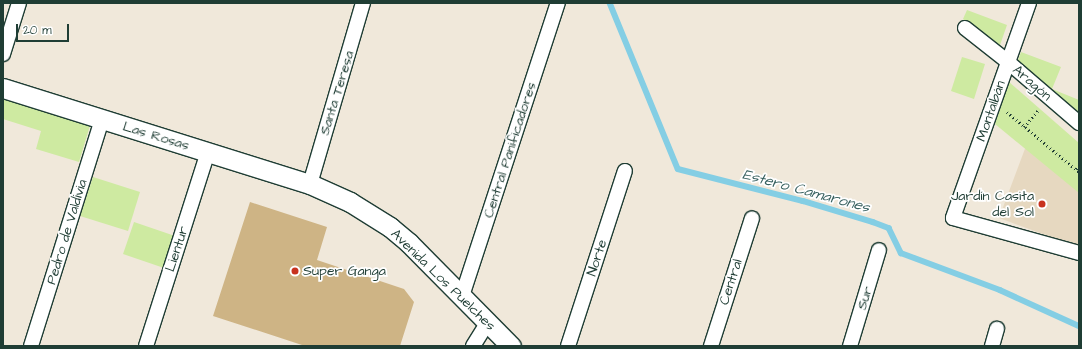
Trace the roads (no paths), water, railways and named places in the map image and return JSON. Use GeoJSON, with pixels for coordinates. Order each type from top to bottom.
{"type":"FeatureCollection","features":[{"type":"Feature","properties":{"kind":"main road","name":"Las Rosas"},"geometry":{"type":"LineString","coordinates":[[3,88],[310,184]]}},
{"type":"Feature","properties":{"kind":"main road","name":"Avenida Los Puelches"},"geometry":{"type":"LineString","coordinates":[[310,184],[350,202],[390,227],[409,243],[511,346]]}},
{"type":"Feature","properties":{"kind":"street"},"geometry":{"type":"LineString","coordinates":[[3,54],[19,3]]}},
{"type":"Feature","properties":{"kind":"street","name":"Santa Teresa"},"geometry":{"type":"LineString","coordinates":[[310,184],[363,3]]}},
{"type":"Feature","properties":{"kind":"street","name":"Central Panificadores"},"geometry":{"type":"LineString","coordinates":[[462,296],[558,3]]}},
{"type":"Feature","properties":{"kind":"street","name":"Montalbán"},"geometry":{"type":"LineString","coordinates":[[1029,3],[953,218],[1079,253]]}},
{"type":"Feature","properties":{"kind":"street","name":"Aragón"},"geometry":{"type":"LineString","coordinates":[[965,28],[1008,62],[1079,123]]}},
{"type":"Feature","properties":{"kind":"street","name":"Pedro de Valdivia"},"geometry":{"type":"LineString","coordinates":[[32,346],[102,119]]}},
{"type":"Feature","properties":{"kind":"street","name":"Lientur"},"geometry":{"type":"LineString","coordinates":[[146,346],[208,152]]}},
{"type":"Feature","properties":{"kind":"street","name":"Norte"},"geometry":{"type":"LineString","coordinates":[[568,346],[626,171]]}},
{"type":"Feature","properties":{"kind":"street","name":"Central"},"geometry":{"type":"LineString","coordinates":[[711,346],[752,218]]}},
{"type":"Feature","properties":{"kind":"street","name":"Sur"},"geometry":{"type":"LineString","coordinates":[[850,346],[879,250]]}},
{"type":"Feature","properties":{"kind":"street"},"geometry":{"type":"LineString","coordinates":[[473,346],[488,322]]}},
{"type":"Feature","properties":{"kind":"street"},"geometry":{"type":"LineString","coordinates":[[992,346],[997,330]]}},
{"type":"Feature","properties":{"kind":"waterway","name":"Estero Camarones"},"geometry":{"type":"LineString","coordinates":[[610,3],[678,169],[803,201],[889,228],[901,253],[1000,290],[1079,326]]}},
{"type":"Feature","properties":{"kind":"place","name":"Jardín Casita del Sol"},"geometry":{"type":"Point","coordinates":[1042,204]}},
{"type":"Feature","properties":{"kind":"place","name":"Super Ganga"},"geometry":{"type":"Point","coordinates":[295,271]}}]}
